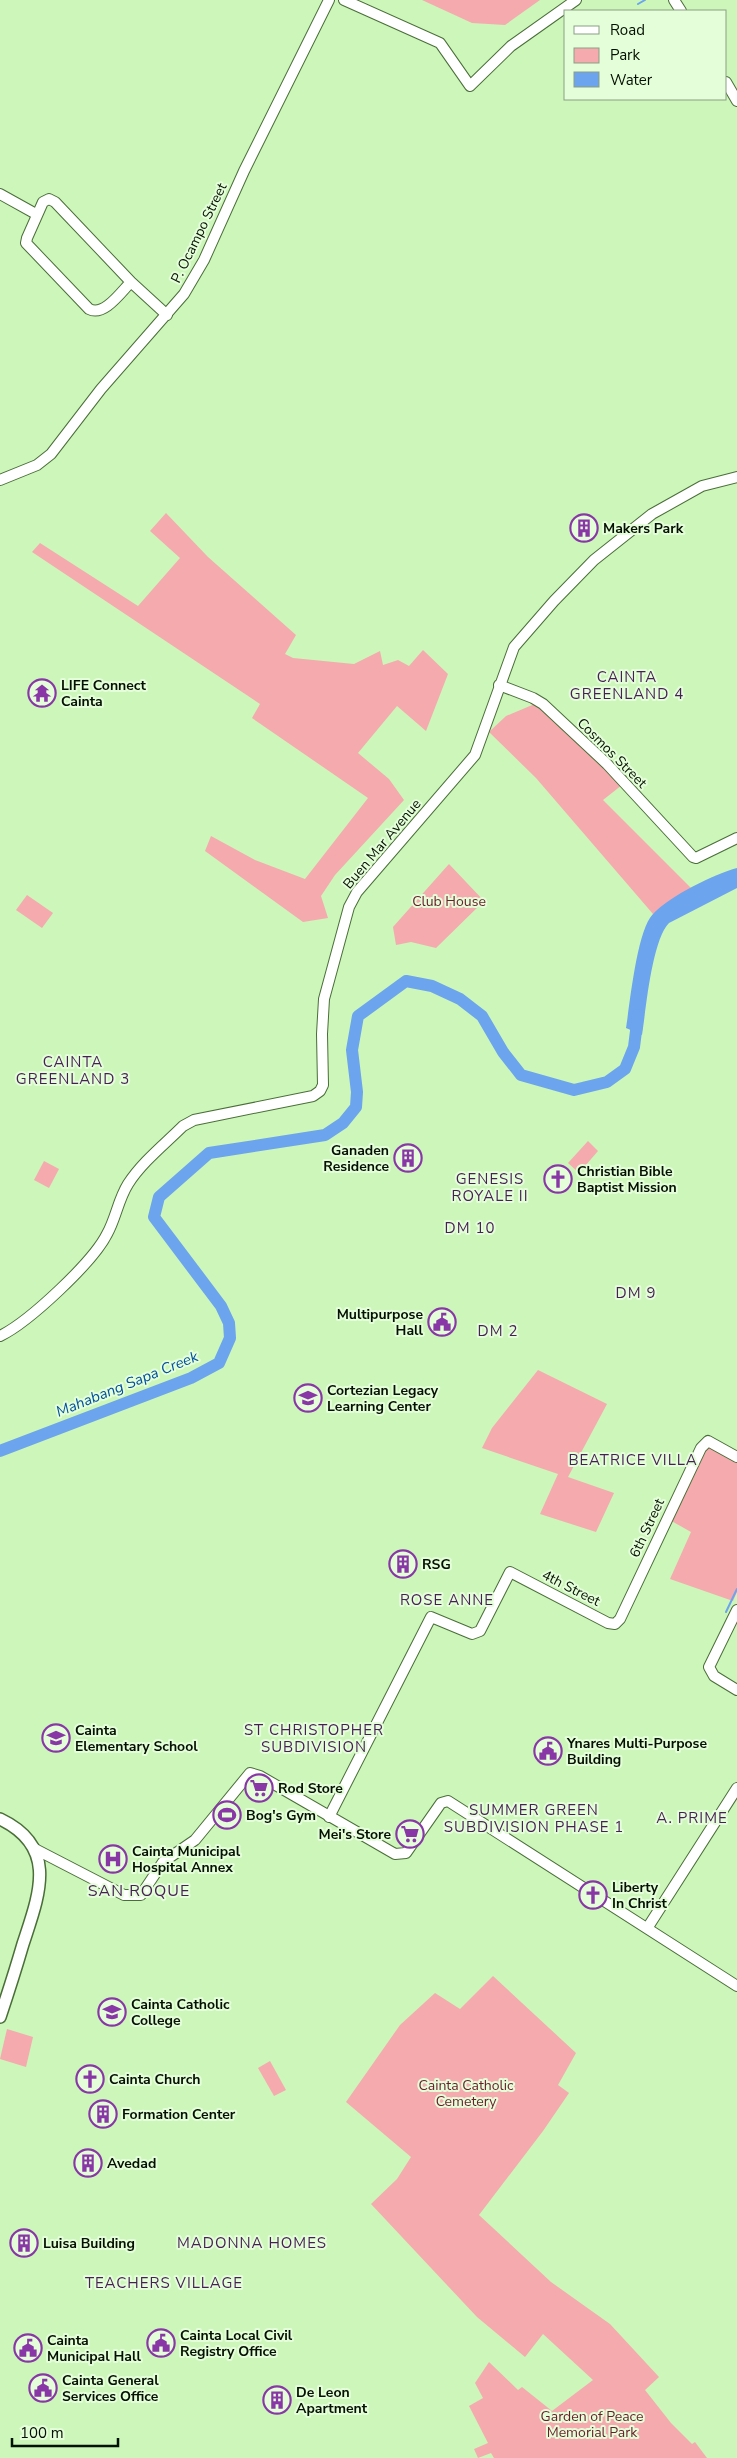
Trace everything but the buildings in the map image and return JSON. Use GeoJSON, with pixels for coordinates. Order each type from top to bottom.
{"type":"FeatureCollection","features":[{"type":"Feature","properties":{"kind":"main road"},"geometry":{"type":"LineString","coordinates":[[0,1819],[17,1829],[35,1849],[40,1873],[36,1903],[4,1989],[0,2017]]}},
{"type":"Feature","properties":{"kind":"street","name":"P. Ocampo Street"},"geometry":{"type":"LineString","coordinates":[[0,480],[37,466],[51,454],[101,389],[167,315],[194,280],[244,171],[329,0]]}},
{"type":"Feature","properties":{"kind":"street"},"geometry":{"type":"LineString","coordinates":[[344,0],[440,43],[470,86],[511,46],[576,0]]}},
{"type":"Feature","properties":{"kind":"street"},"geometry":{"type":"LineString","coordinates":[[727,84],[737,101]]}},
{"type":"Feature","properties":{"kind":"street"},"geometry":{"type":"LineString","coordinates":[[0,194],[36,214]]}},
{"type":"Feature","properties":{"kind":"street"},"geometry":{"type":"LineString","coordinates":[[131,282],[103,310],[94,312],[89,309],[26,243],[36,214],[46,200],[52,200],[131,282],[167,315]]}},
{"type":"Feature","properties":{"kind":"street","name":"Buen Mar Avenue"},"geometry":{"type":"LineString","coordinates":[[1,1336],[43,1306],[94,1252],[107,1234],[118,1201],[129,1183],[184,1126],[194,1120],[312,1096],[320,1091],[323,1085],[322,1034],[324,999],[349,907],[357,892],[475,755],[499,685],[518,642],[594,560],[652,514],[675,499],[702,486],[737,476]]}},
{"type":"Feature","properties":{"kind":"street","name":"Cosmos Street"},"geometry":{"type":"LineString","coordinates":[[499,685],[534,698],[543,704],[607,764],[693,857],[696,858],[737,838]]}},
{"type":"Feature","properties":{"kind":"street","name":"6th Street"},"geometry":{"type":"LineString","coordinates":[[620,1619],[701,1448],[708,1441],[737,1457]]}},
{"type":"Feature","properties":{"kind":"street","name":"4th Street"},"geometry":{"type":"LineString","coordinates":[[329,1817],[431,1617],[472,1634],[480,1631],[510,1572],[608,1623],[615,1624],[620,1619]]}},
{"type":"Feature","properties":{"kind":"street"},"geometry":{"type":"LineString","coordinates":[[737,1610],[709,1667],[714,1676],[737,1690]]}},
{"type":"Feature","properties":{"kind":"street"},"geometry":{"type":"LineString","coordinates":[[35,1849],[120,1894],[136,1897],[141,1895],[163,1862],[195,1840],[250,1773],[260,1776],[386,1851],[401,1855],[406,1853],[441,1803],[451,1802],[737,1986]]}},
{"type":"Feature","properties":{"kind":"street"},"geometry":{"type":"LineString","coordinates":[[648,1927],[737,1788]]}},
{"type":"Feature","properties":{"kind":"green space"},"geometry":{"type":"Polygon","coordinates":[[[422,0],[540,0],[505,25],[472,23],[422,0]]]}},
{"type":"Feature","properties":{"kind":"green space"},"geometry":{"type":"Polygon","coordinates":[[[166,513],[208,557],[296,635],[285,654],[293,658],[354,664],[380,651],[383,665],[398,660],[409,666],[423,650],[448,674],[426,731],[397,706],[358,753],[389,779],[404,800],[335,875],[321,896],[328,918],[303,922],[205,851],[211,836],[255,860],[305,879],[368,798],[252,718],[260,704],[32,552],[40,543],[138,606],[180,558],[150,531],[166,513]]]}},
{"type":"Feature","properties":{"kind":"green space"},"geometry":{"type":"Polygon","coordinates":[[[537,703],[622,785],[603,800],[691,888],[653,914],[536,778],[489,732],[506,716],[537,703]]]}},
{"type":"Feature","properties":{"kind":"green space","name":"Club House"},"geometry":{"type":"Polygon","coordinates":[[[449,864],[484,901],[436,948],[411,942],[396,945],[393,927],[449,864]]]}},
{"type":"Feature","properties":{"kind":"green space"},"geometry":{"type":"Polygon","coordinates":[[[27,895],[53,913],[42,928],[16,910],[27,895]]]}},
{"type":"Feature","properties":{"kind":"green space"},"geometry":{"type":"Polygon","coordinates":[[[588,1141],[598,1151],[579,1173],[568,1163],[588,1141]]]}},
{"type":"Feature","properties":{"kind":"green space"},"geometry":{"type":"Polygon","coordinates":[[[44,1161],[59,1169],[49,1188],[34,1180],[44,1161]]]}},
{"type":"Feature","properties":{"kind":"green space"},"geometry":{"type":"Polygon","coordinates":[[[538,1370],[607,1404],[568,1477],[614,1493],[596,1532],[540,1514],[558,1474],[482,1448],[492,1428],[538,1370]]]}},
{"type":"Feature","properties":{"kind":"green space"},"geometry":{"type":"Polygon","coordinates":[[[707,1446],[737,1460],[737,1592],[733,1601],[670,1579],[691,1532],[668,1519],[707,1446]]]}},
{"type":"Feature","properties":{"kind":"green space","name":"Cainta Catholic Cemetery"},"geometry":{"type":"Polygon","coordinates":[[[493,1976],[576,2053],[558,2085],[569,2093],[543,2131],[479,2215],[551,2282],[610,2324],[659,2377],[645,2390],[671,2423],[692,2444],[695,2442],[707,2458],[494,2458],[491,2453],[478,2458],[474,2449],[488,2443],[469,2406],[483,2398],[475,2383],[489,2362],[518,2390],[522,2387],[552,2411],[593,2380],[543,2334],[525,2357],[477,2317],[371,2204],[397,2179],[411,2157],[346,2102],[400,2025],[435,1993],[460,2009],[493,1976]]]}},
{"type":"Feature","properties":{"kind":"green space"},"geometry":{"type":"Polygon","coordinates":[[[7,2029],[33,2037],[26,2067],[0,2059],[7,2029]]]}},
{"type":"Feature","properties":{"kind":"green space"},"geometry":{"type":"Polygon","coordinates":[[[270,2061],[286,2090],[274,2096],[258,2068],[270,2061]]]}},
{"type":"Feature","properties":{"kind":"water"},"geometry":{"type":"Polygon","coordinates":[[[737,868],[737,888],[669,923],[658,944],[654,959],[642,1035],[626,1028],[638,951],[647,922],[661,907],[693,886],[737,868]]]}},
{"type":"Feature","properties":{"kind":"waterway"},"geometry":{"type":"LineString","coordinates":[[638,4],[645,0]]}},
{"type":"Feature","properties":{"kind":"waterway","name":"Mahabang Sapa Creek"},"geometry":{"type":"LineString","coordinates":[[0,1451],[191,1378],[219,1363],[230,1338],[229,1323],[221,1306],[154,1217],[159,1197],[209,1153],[325,1135],[343,1123],[356,1107],[357,1092],[352,1050],[358,1016],[406,981],[432,986],[460,999],[482,1016],[503,1052],[521,1075],[574,1090],[607,1082],[625,1069],[634,1047],[638,1015]]}},
{"type":"Feature","properties":{"kind":"waterway"},"geometry":{"type":"LineString","coordinates":[[726,1612],[737,1589]]}},
{"type":"Feature","properties":{"kind":"place","name":"Makers Park"},"geometry":{"type":"Point","coordinates":[584,528]}},
{"type":"Feature","properties":{"kind":"place","name":"LIFE Connect Cainta"},"geometry":{"type":"Point","coordinates":[42,693]}},
{"type":"Feature","properties":{"kind":"place","name":"Ganaden Residence"},"geometry":{"type":"Point","coordinates":[408,1158]}},
{"type":"Feature","properties":{"kind":"place","name":"Christian Bible Baptist Mission"},"geometry":{"type":"Point","coordinates":[558,1179]}},
{"type":"Feature","properties":{"kind":"place","name":"Multipurpose Hall"},"geometry":{"type":"Point","coordinates":[442,1322]}},
{"type":"Feature","properties":{"kind":"place","name":"Cortezian Legacy Learning Center"},"geometry":{"type":"Point","coordinates":[308,1398]}},
{"type":"Feature","properties":{"kind":"place","name":"RSG"},"geometry":{"type":"Point","coordinates":[403,1564]}},
{"type":"Feature","properties":{"kind":"place","name":"Cainta Elementary School"},"geometry":{"type":"Point","coordinates":[56,1738]}},
{"type":"Feature","properties":{"kind":"place","name":"Ynares Multi-Purpose Building"},"geometry":{"type":"Point","coordinates":[548,1751]}},
{"type":"Feature","properties":{"kind":"place","name":"Rod Store"},"geometry":{"type":"Point","coordinates":[259,1788]}},
{"type":"Feature","properties":{"kind":"place","name":"Bog's Gym"},"geometry":{"type":"Point","coordinates":[227,1815]}},
{"type":"Feature","properties":{"kind":"place","name":"Mei's Store"},"geometry":{"type":"Point","coordinates":[410,1834]}},
{"type":"Feature","properties":{"kind":"place","name":"Cainta Municipal Hospital Annex"},"geometry":{"type":"Point","coordinates":[113,1859]}},
{"type":"Feature","properties":{"kind":"place","name":"Liberty In Christ"},"geometry":{"type":"Point","coordinates":[593,1895]}},
{"type":"Feature","properties":{"kind":"place","name":"Cainta Catholic College"},"geometry":{"type":"Point","coordinates":[112,2012]}},
{"type":"Feature","properties":{"kind":"place","name":"Cainta Church"},"geometry":{"type":"Point","coordinates":[90,2079]}},
{"type":"Feature","properties":{"kind":"place","name":"Formation Center"},"geometry":{"type":"Point","coordinates":[103,2114]}},
{"type":"Feature","properties":{"kind":"place","name":"Avedad"},"geometry":{"type":"Point","coordinates":[88,2163]}},
{"type":"Feature","properties":{"kind":"place","name":"Luisa Building"},"geometry":{"type":"Point","coordinates":[24,2243]}},
{"type":"Feature","properties":{"kind":"place","name":"Cainta Local Civil Registry Office"},"geometry":{"type":"Point","coordinates":[161,2343]}},
{"type":"Feature","properties":{"kind":"place","name":"Cainta Municipal Hall"},"geometry":{"type":"Point","coordinates":[28,2348]}},
{"type":"Feature","properties":{"kind":"place","name":"Cainta General Services Office"},"geometry":{"type":"Point","coordinates":[43,2388]}},
{"type":"Feature","properties":{"kind":"place","name":"De Leon Apartment"},"geometry":{"type":"Point","coordinates":[277,2400]}},
{"type":"Feature","properties":{"kind":"district","name":"CAINTA GREENLAND 4"},"geometry":{"type":"Point","coordinates":[627,686]}},
{"type":"Feature","properties":{"kind":"district","name":"CAINTA GREENLAND 3"},"geometry":{"type":"Point","coordinates":[73,1070]}},
{"type":"Feature","properties":{"kind":"district","name":"GENESIS ROYALE II"},"geometry":{"type":"Point","coordinates":[490,1188]}},
{"type":"Feature","properties":{"kind":"district","name":"DM 10"},"geometry":{"type":"Point","coordinates":[470,1228]}},
{"type":"Feature","properties":{"kind":"district","name":"DM 9"},"geometry":{"type":"Point","coordinates":[636,1293]}},
{"type":"Feature","properties":{"kind":"district","name":"DM 2"},"geometry":{"type":"Point","coordinates":[498,1331]}},
{"type":"Feature","properties":{"kind":"district","name":"BEATRICE VILLA"},"geometry":{"type":"Point","coordinates":[633,1460]}},
{"type":"Feature","properties":{"kind":"district","name":"ROSE ANNE"},"geometry":{"type":"Point","coordinates":[447,1600]}},
{"type":"Feature","properties":{"kind":"district","name":"ST CHRISTOPHER SUBDIVISION"},"geometry":{"type":"Point","coordinates":[314,1738]}},
{"type":"Feature","properties":{"kind":"district","name":"SUMMER GREEN SUBDIVISION PHASE 1"},"geometry":{"type":"Point","coordinates":[534,1818]}},
{"type":"Feature","properties":{"kind":"district","name":"A. PRIME"},"geometry":{"type":"Point","coordinates":[692,1818]}},
{"type":"Feature","properties":{"kind":"district","name":"SAN ROQUE"},"geometry":{"type":"Point","coordinates":[139,1891]}},
{"type":"Feature","properties":{"kind":"district","name":"MADONNA HOMES"},"geometry":{"type":"Point","coordinates":[252,2243]}},
{"type":"Feature","properties":{"kind":"district","name":"TEACHERS VILLAGE"},"geometry":{"type":"Point","coordinates":[164,2283]}},
{"type":"Feature","properties":{"kind":"park label","name":"Garden of Peace Memorial Park"},"geometry":{"type":"Point","coordinates":[592,2424]}}]}
